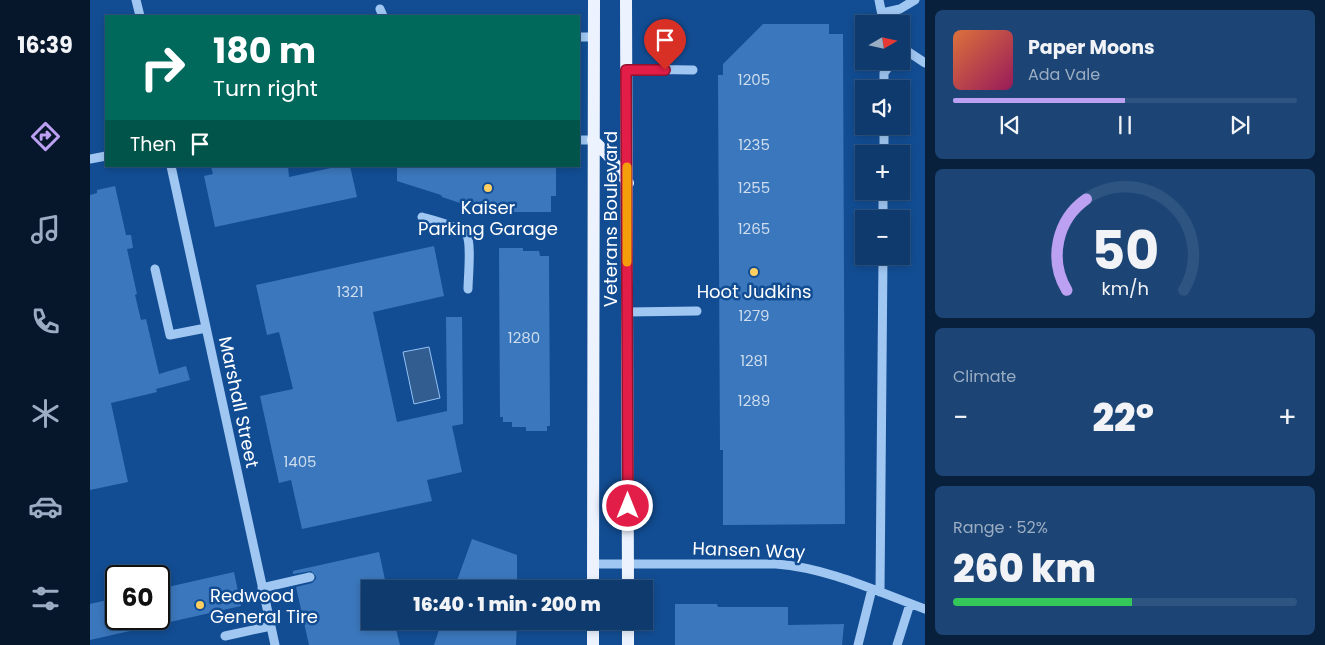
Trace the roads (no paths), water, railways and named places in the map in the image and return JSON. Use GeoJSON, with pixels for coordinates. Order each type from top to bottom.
{"type":"FeatureCollection","features":[{"type":"Feature","properties":{"kind":"main road","name":"Veterans Boulevard"},"geometry":{"type":"LineString","coordinates":[[593,580],[594,0]]}},
{"type":"Feature","properties":{"kind":"main road","name":"Veterans Boulevard"},"geometry":{"type":"LineString","coordinates":[[626,0],[628,580]]}},
{"type":"Feature","properties":{"kind":"main road"},"geometry":{"type":"LineString","coordinates":[[593,140],[609,156],[628,183]]}},
{"type":"Feature","properties":{"kind":"main road"},"geometry":{"type":"LineString","coordinates":[[593,630],[593,645]]}},
{"type":"Feature","properties":{"kind":"main road"},"geometry":{"type":"LineString","coordinates":[[628,630],[628,645]]}},
{"type":"Feature","properties":{"kind":"street"},"geometry":{"type":"LineString","coordinates":[[136,0],[140,15]]}},
{"type":"Feature","properties":{"kind":"street"},"geometry":{"type":"LineString","coordinates":[[878,0],[882,13],[900,9],[915,0]]}},
{"type":"Feature","properties":{"kind":"street"},"geometry":{"type":"LineString","coordinates":[[580,37],[594,37]]}},
{"type":"Feature","properties":{"kind":"street"},"geometry":{"type":"LineString","coordinates":[[910,54],[925,63]]}},
{"type":"Feature","properties":{"kind":"street"},"geometry":{"type":"LineString","coordinates":[[626,70],[693,70]]}},
{"type":"Feature","properties":{"kind":"street"},"geometry":{"type":"LineString","coordinates":[[580,140],[593,140]]}},
{"type":"Feature","properties":{"kind":"street"},"geometry":{"type":"LineString","coordinates":[[90,160],[105,156]]}},
{"type":"Feature","properties":{"kind":"street","name":"Marshall Street"},"geometry":{"type":"LineString","coordinates":[[171,167],[275,645]]}},
{"type":"Feature","properties":{"kind":"street"},"geometry":{"type":"LineString","coordinates":[[422,217],[458,229],[465,234],[469,243],[468,289]]}},
{"type":"Feature","properties":{"kind":"street"},"geometry":{"type":"LineString","coordinates":[[858,645],[876,591],[883,265]]}},
{"type":"Feature","properties":{"kind":"street"},"geometry":{"type":"LineString","coordinates":[[155,269],[170,335],[206,328]]}},
{"type":"Feature","properties":{"kind":"street"},"geometry":{"type":"LineString","coordinates":[[627,312],[697,311]]}},
{"type":"Feature","properties":{"kind":"street","name":"Hansen Way"},"geometry":{"type":"LineString","coordinates":[[594,564],[776,564],[796,566],[835,576],[925,610]]}},
{"type":"Feature","properties":{"kind":"street"},"geometry":{"type":"LineString","coordinates":[[262,588],[310,577]]}},
{"type":"Feature","properties":{"kind":"street"},"geometry":{"type":"LineString","coordinates":[[897,645],[910,604]]}},
{"type":"Feature","properties":{"kind":"street"},"geometry":{"type":"LineString","coordinates":[[224,636],[270,626]]}},
{"type":"Feature","properties":{"kind":"water"},"geometry":{"type":"Polygon","coordinates":[[[429,347],[440,398],[414,404],[403,352],[429,347]]]}},
{"type":"Feature","properties":{"kind":"place","name":"Kaiser Parking Garage"},"geometry":{"type":"Point","coordinates":[488,188]}},
{"type":"Feature","properties":{"kind":"place","name":"Hoot Judkins"},"geometry":{"type":"Point","coordinates":[754,272]}},
{"type":"Feature","properties":{"kind":"place","name":"Redwood General Tire"},"geometry":{"type":"Point","coordinates":[200,605]}}]}
